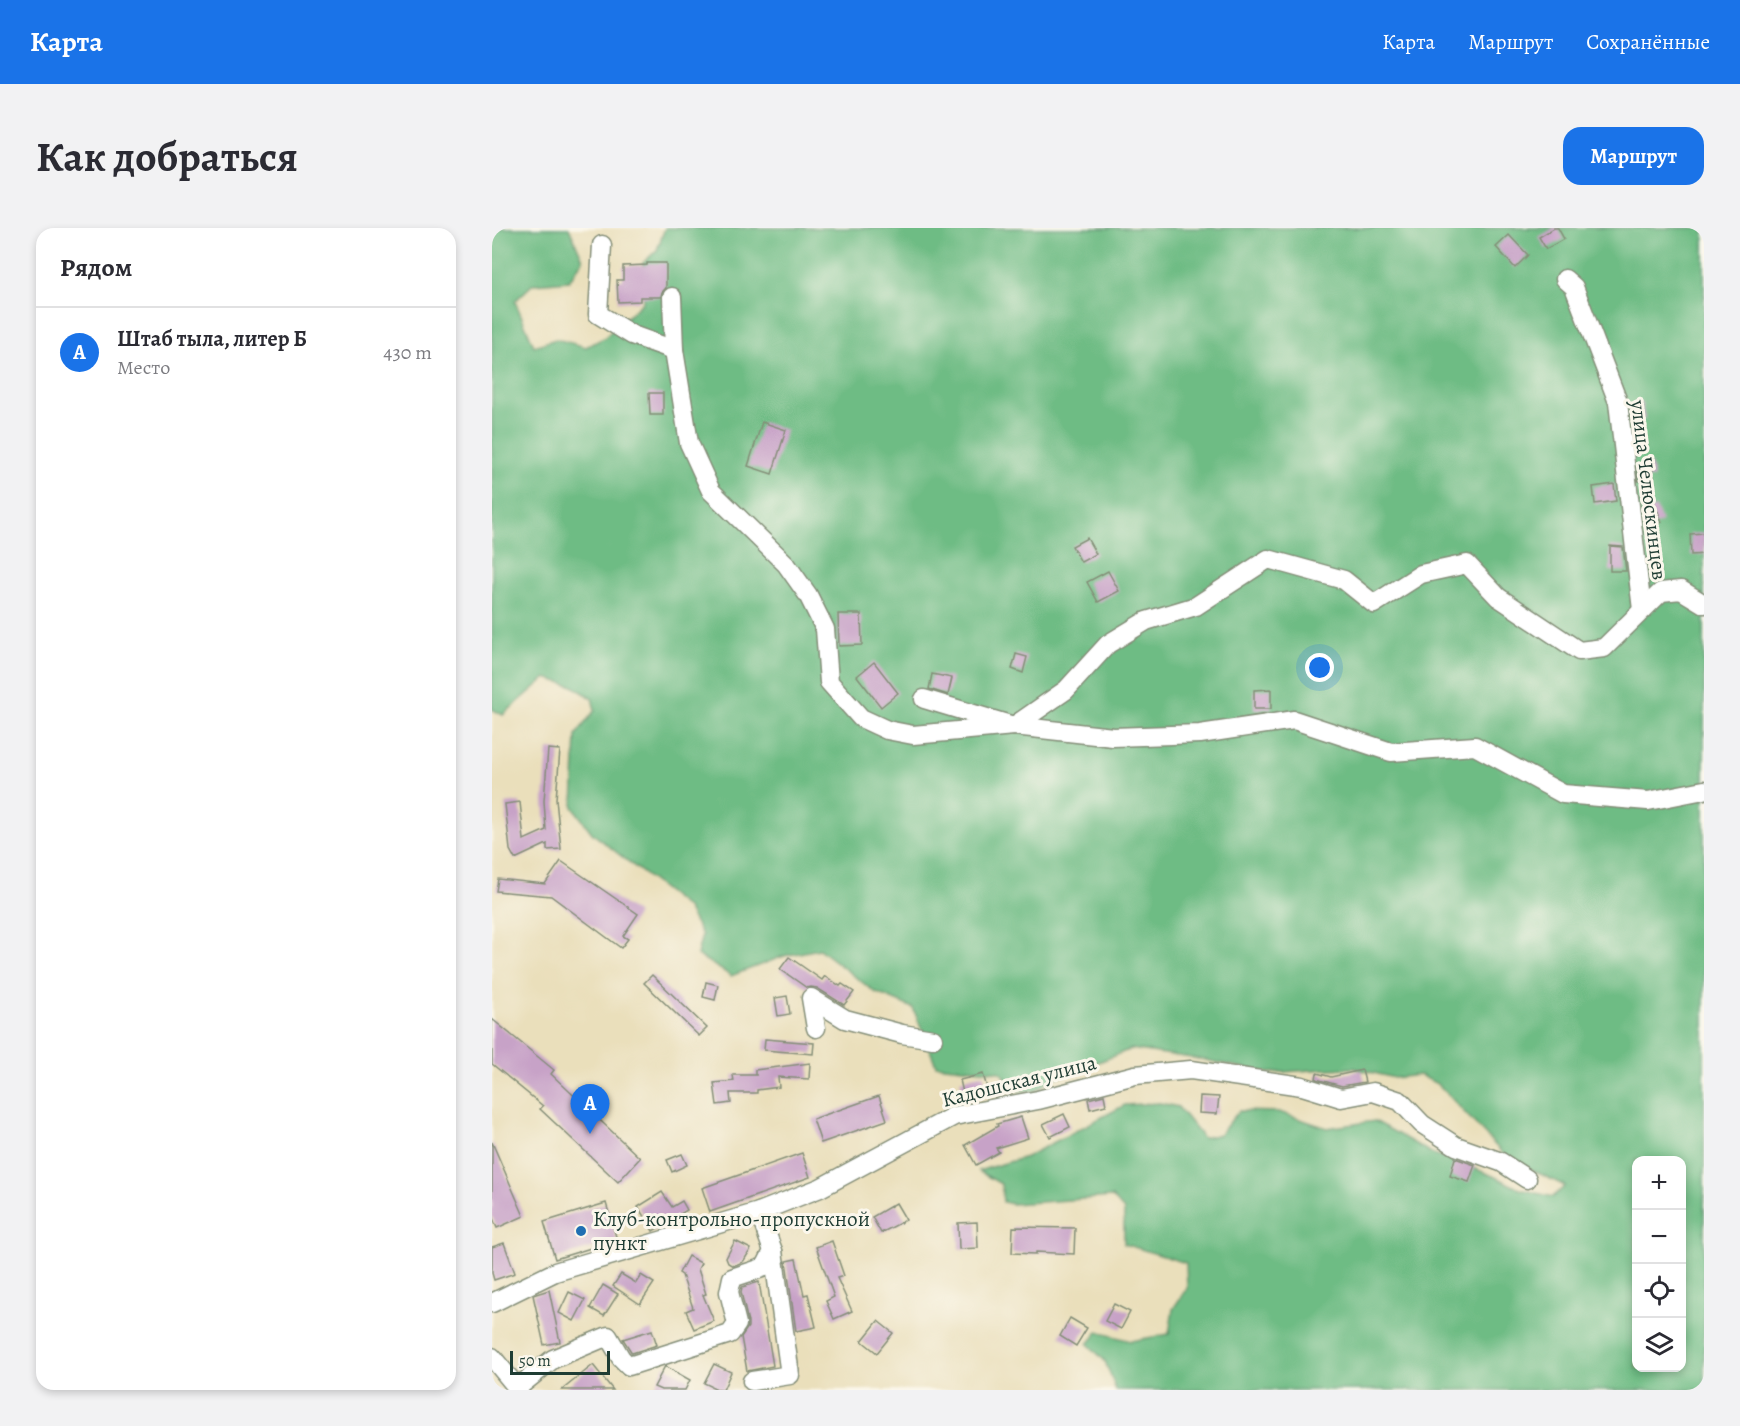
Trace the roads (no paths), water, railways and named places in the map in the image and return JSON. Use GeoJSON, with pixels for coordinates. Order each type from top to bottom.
{"type":"FeatureCollection","features":[{"type":"Feature","properties":{"kind":"street"},"geometry":{"type":"LineString","coordinates":[[602,245],[598,314],[632,334],[674,350]]}},
{"type":"Feature","properties":{"kind":"street","name":"улица Челюскинцев"},"geometry":{"type":"LineString","coordinates":[[1565,279],[1575,287],[1618,402],[1642,610]]}},
{"type":"Feature","properties":{"kind":"street"},"geometry":{"type":"LineString","coordinates":[[672,297],[674,350],[689,442],[711,490],[786,564],[808,595],[825,629],[829,682],[861,718],[887,730],[913,735],[1014,726],[1066,690],[1108,644],[1146,621],[1196,606],[1268,559],[1344,580],[1374,604],[1421,574],[1467,564],[1498,597],[1578,651],[1604,648],[1661,592],[1681,590],[1704,604]]}},
{"type":"Feature","properties":{"kind":"street"},"geometry":{"type":"LineString","coordinates":[[924,699],[1014,726],[1113,737],[1200,734],[1294,720],[1391,752],[1475,746],[1563,794],[1648,801],[1704,790]]}},
{"type":"Feature","properties":{"kind":"street"},"geometry":{"type":"LineString","coordinates":[[816,1028],[811,998],[845,1018],[902,1034],[933,1039]]}},
{"type":"Feature","properties":{"kind":"street","name":"Кадошская улица"},"geometry":{"type":"LineString","coordinates":[[492,1303],[555,1272],[759,1212],[820,1188],[954,1116],[1038,1100],[1135,1075],[1191,1070],[1302,1086],[1341,1098],[1372,1092],[1400,1101],[1422,1124],[1456,1146],[1501,1162],[1527,1179]]}},
{"type":"Feature","properties":{"kind":"street"},"geometry":{"type":"LineString","coordinates":[[752,1381],[790,1375],[773,1251],[759,1212]]}},
{"type":"Feature","properties":{"kind":"street"},"geometry":{"type":"LineString","coordinates":[[492,1357],[518,1389],[553,1359],[608,1336],[621,1358],[629,1366],[730,1334],[737,1324],[729,1292],[732,1278],[765,1267],[773,1251]]}},
{"type":"Feature","properties":{"kind":"place","name":"Штаб тыла, литер Б"},"geometry":{"type":"Point","coordinates":[590,1134]}},
{"type":"Feature","properties":{"kind":"place","name":"Клуб-контрольно-пропускной пункт"},"geometry":{"type":"Point","coordinates":[581,1231]}}]}
